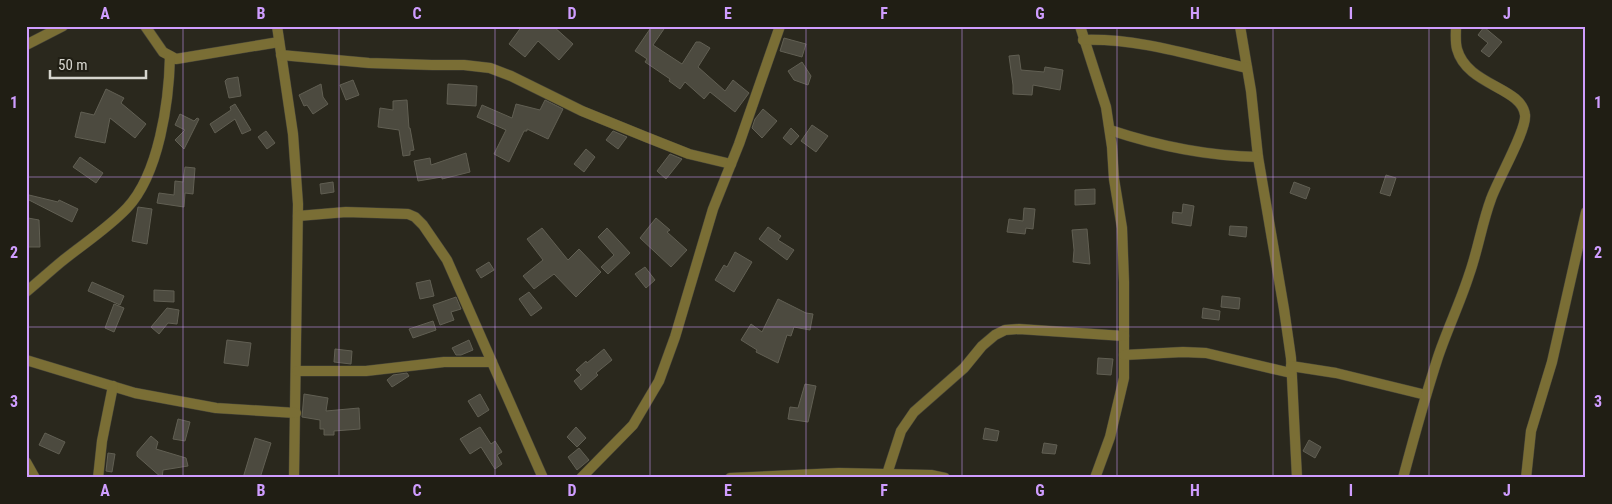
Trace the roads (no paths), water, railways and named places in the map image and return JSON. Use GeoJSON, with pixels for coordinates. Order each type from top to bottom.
{"type":"FeatureCollection","features":[{"type":"Feature","properties":{"kind":"street"},"geometry":{"type":"LineString","coordinates":[[26,45],[63,26]]}},
{"type":"Feature","properties":{"kind":"street"},"geometry":{"type":"LineString","coordinates":[[145,26],[163,52],[176,59],[279,42]]}},
{"type":"Feature","properties":{"kind":"street"},"geometry":{"type":"LineString","coordinates":[[277,26],[292,134],[298,216],[294,478]]}},
{"type":"Feature","properties":{"kind":"street"},"geometry":{"type":"LineString","coordinates":[[581,478],[633,424],[659,381],[676,337],[714,208],[780,26]]}},
{"type":"Feature","properties":{"kind":"street"},"geometry":{"type":"LineString","coordinates":[[1080,26],[1083,40],[1097,74],[1110,130],[1114,178],[1122,228],[1124,282],[1124,378],[1110,436],[1096,478]]}},
{"type":"Feature","properties":{"kind":"street"},"geometry":{"type":"LineString","coordinates":[[1240,26],[1258,157],[1284,309],[1291,369],[1297,478]]}},
{"type":"Feature","properties":{"kind":"street"},"geometry":{"type":"LineString","coordinates":[[1403,478],[1415,428],[1439,355],[1458,309],[1491,198],[1520,136],[1526,116],[1521,103],[1507,93],[1480,79],[1464,65],[1457,48],[1456,26]]}},
{"type":"Feature","properties":{"kind":"street"},"geometry":{"type":"LineString","coordinates":[[1083,40],[1109,39],[1130,42],[1247,68]]}},
{"type":"Feature","properties":{"kind":"street"},"geometry":{"type":"LineString","coordinates":[[281,55],[369,63],[432,66],[464,65],[490,68],[511,76],[582,111],[655,141],[689,154],[731,164]]}},
{"type":"Feature","properties":{"kind":"street"},"geometry":{"type":"LineString","coordinates":[[26,292],[128,208],[144,183],[164,120],[169,87],[170,56]]}},
{"type":"Feature","properties":{"kind":"street"},"geometry":{"type":"LineString","coordinates":[[1110,130],[1135,138],[1199,152],[1228,156],[1258,157]]}},
{"type":"Feature","properties":{"kind":"street"},"geometry":{"type":"LineString","coordinates":[[298,216],[346,212],[408,214],[415,217],[423,225],[447,260],[543,478]]}},
{"type":"Feature","properties":{"kind":"street"},"geometry":{"type":"LineString","coordinates":[[1526,478],[1532,431],[1552,362],[1586,212]]}},
{"type":"Feature","properties":{"kind":"street"},"geometry":{"type":"LineString","coordinates":[[887,474],[901,431],[914,412],[964,368],[982,346],[995,335],[1005,330],[1019,329],[1124,336]]}},
{"type":"Feature","properties":{"kind":"street"},"geometry":{"type":"LineString","coordinates":[[1124,355],[1183,352],[1206,353],[1291,369],[1336,373],[1426,394]]}},
{"type":"Feature","properties":{"kind":"street"},"geometry":{"type":"LineString","coordinates":[[26,360],[136,392],[216,408],[296,413]]}},
{"type":"Feature","properties":{"kind":"street"},"geometry":{"type":"LineString","coordinates":[[297,371],[366,371],[444,362],[492,362]]}},
{"type":"Feature","properties":{"kind":"street"},"geometry":{"type":"LineString","coordinates":[[98,478],[102,441],[113,386]]}},
{"type":"Feature","properties":{"kind":"street"},"geometry":{"type":"LineString","coordinates":[[26,462],[35,478]]}},
{"type":"Feature","properties":{"kind":"street"},"geometry":{"type":"LineString","coordinates":[[730,478],[839,473],[931,474],[945,478]]}}]}
